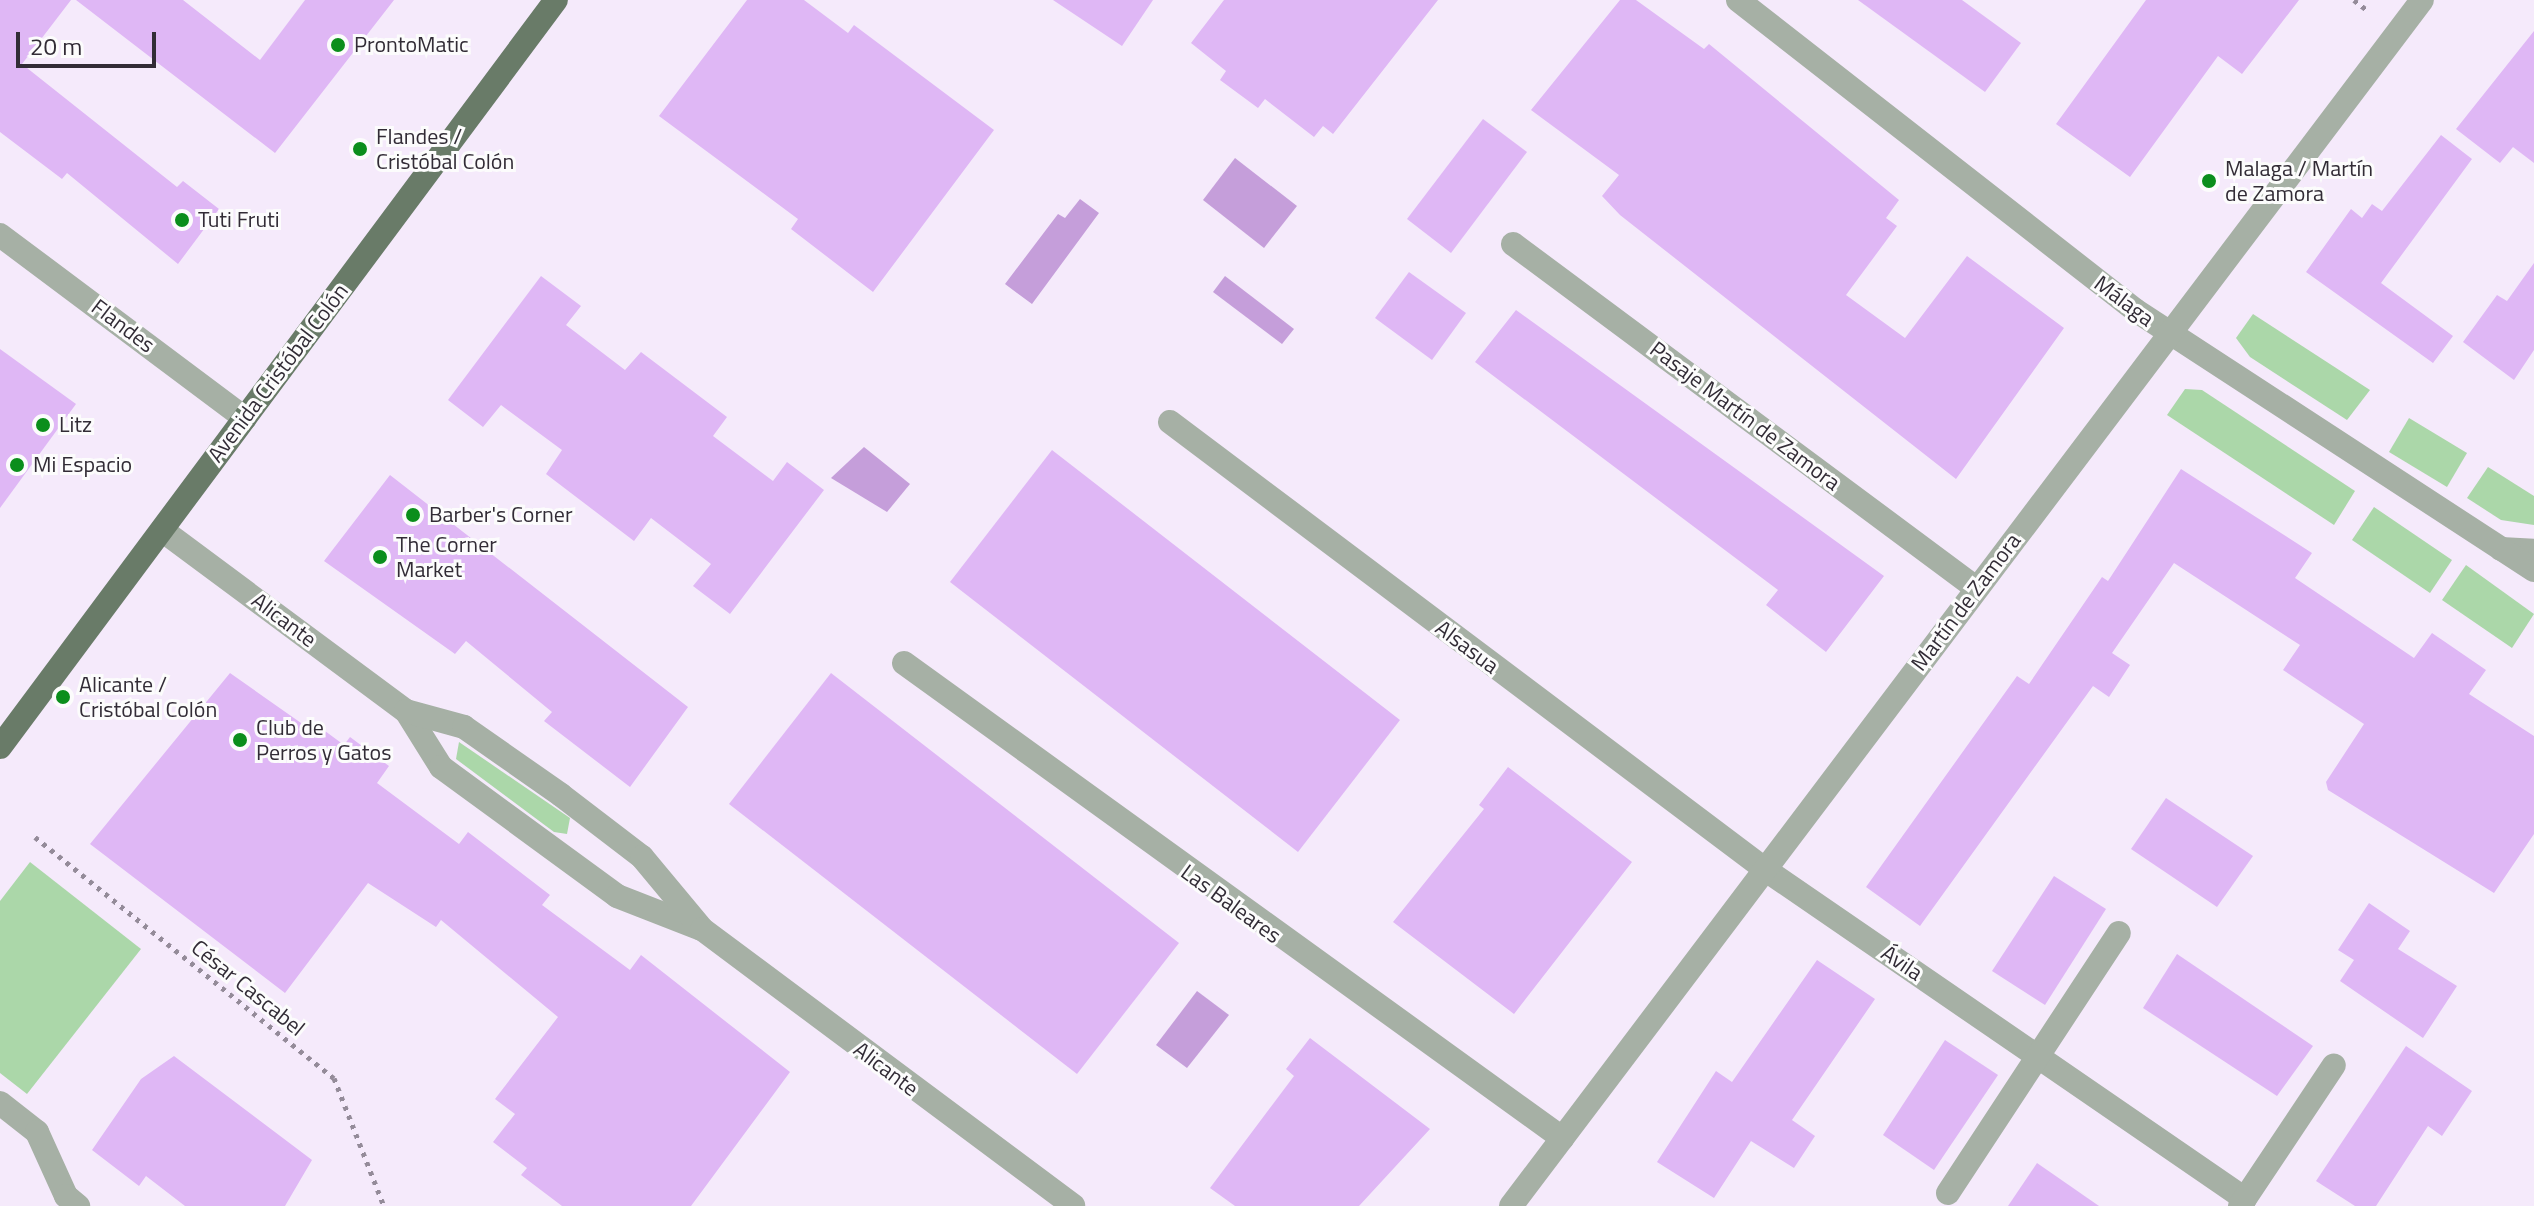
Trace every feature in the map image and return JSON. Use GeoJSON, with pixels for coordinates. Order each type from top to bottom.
{"type":"FeatureCollection","features":[{"type":"Feature","properties":{"kind":"main road","name":"Avenida Cristóbal Colón"},"geometry":{"type":"LineString","coordinates":[[0,747],[245,418],[547,3]]}},
{"type":"Feature","properties":{"kind":"street","name":"Málaga"},"geometry":{"type":"LineString","coordinates":[[1738,0],[2171,336],[2534,570]]}},
{"type":"Feature","properties":{"kind":"street","name":"Martín de Zamora"},"geometry":{"type":"LineString","coordinates":[[1511,1206],[2422,0]]}},
{"type":"Feature","properties":{"kind":"street","name":"Flandes"},"geometry":{"type":"LineString","coordinates":[[0,235],[245,418]]}},
{"type":"Feature","properties":{"kind":"street","name":"Pasaje Martín de Zamora"},"geometry":{"type":"LineString","coordinates":[[1513,244],[1976,588]]}},
{"type":"Feature","properties":{"kind":"street","name":"Alsasua"},"geometry":{"type":"LineString","coordinates":[[1170,422],[1766,870]]}},
{"type":"Feature","properties":{"kind":"street","name":"Alicante"},"geometry":{"type":"LineString","coordinates":[[162,530],[406,711],[453,775],[617,896],[702,929]]}},
{"type":"Feature","properties":{"kind":"street"},"geometry":{"type":"LineString","coordinates":[[2501,549],[2534,551]]}},
{"type":"Feature","properties":{"kind":"street","name":"Las Baleares"},"geometry":{"type":"LineString","coordinates":[[904,663],[1562,1138]]}},
{"type":"Feature","properties":{"kind":"street","name":"Alicante"},"geometry":{"type":"LineString","coordinates":[[406,711],[464,727],[561,795],[642,857],[702,929],[1073,1206]]}},
{"type":"Feature","properties":{"kind":"street","name":"Ávila"},"geometry":{"type":"LineString","coordinates":[[1766,870],[2242,1202],[2334,1065]]}},
{"type":"Feature","properties":{"kind":"street"},"geometry":{"type":"LineString","coordinates":[[1948,1193],[2119,933]]}},
{"type":"Feature","properties":{"kind":"street"},"geometry":{"type":"LineString","coordinates":[[0,1103],[37,1132],[66,1196],[78,1206]]}},
{"type":"Feature","properties":{"kind":"path"},"geometry":{"type":"LineString","coordinates":[[2354,0],[2372,13]]}},
{"type":"Feature","properties":{"kind":"path","name":"César Cascabel"},"geometry":{"type":"LineString","coordinates":[[35,837],[334,1078],[384,1206]]}},
{"type":"Feature","properties":{"kind":"green space"},"geometry":{"type":"Polygon","coordinates":[[[2253,314],[2370,390],[2347,420],[2250,357],[2236,338],[2253,314]]]}},
{"type":"Feature","properties":{"kind":"green space"},"geometry":{"type":"Polygon","coordinates":[[[2185,389],[2202,390],[2355,491],[2334,525],[2167,415],[2185,389]]]}},
{"type":"Feature","properties":{"kind":"green space"},"geometry":{"type":"Polygon","coordinates":[[[2409,418],[2467,453],[2447,487],[2389,452],[2409,418]]]}},
{"type":"Feature","properties":{"kind":"green space"},"geometry":{"type":"Polygon","coordinates":[[[2488,467],[2534,496],[2534,525],[2501,520],[2467,498],[2488,467]]]}},
{"type":"Feature","properties":{"kind":"green space"},"geometry":{"type":"Polygon","coordinates":[[[2374,507],[2452,560],[2430,593],[2352,540],[2374,507]]]}},
{"type":"Feature","properties":{"kind":"green space"},"geometry":{"type":"Polygon","coordinates":[[[2466,565],[2534,614],[2512,648],[2442,600],[2466,565]]]}},
{"type":"Feature","properties":{"kind":"green space"},"geometry":{"type":"Polygon","coordinates":[[[459,742],[570,818],[567,834],[554,832],[456,759],[459,742]]]}},
{"type":"Feature","properties":{"kind":"green space"},"geometry":{"type":"Polygon","coordinates":[[[30,862],[141,949],[27,1094],[0,1073],[0,901],[30,862]]]}},
{"type":"Feature","properties":{"kind":"shaded area"},"geometry":{"type":"Polygon","coordinates":[[[1235,158],[1297,206],[1264,248],[1203,200],[1235,158]]]}},
{"type":"Feature","properties":{"kind":"shaded area"},"geometry":{"type":"Polygon","coordinates":[[[1080,199],[1099,213],[1032,304],[1005,284],[1058,214],[1065,218],[1080,199]]]}},
{"type":"Feature","properties":{"kind":"shaded area"},"geometry":{"type":"Polygon","coordinates":[[[1225,276],[1294,329],[1282,344],[1213,292],[1225,276]]]}},
{"type":"Feature","properties":{"kind":"shaded area"},"geometry":{"type":"Polygon","coordinates":[[[864,447],[910,484],[887,512],[831,478],[864,447]]]}},
{"type":"Feature","properties":{"kind":"shaded area"},"geometry":{"type":"Polygon","coordinates":[[[1197,991],[1229,1015],[1187,1068],[1156,1045],[1197,991]]]}},
{"type":"Feature","properties":{"kind":"building"},"geometry":{"type":"Polygon","coordinates":[[[0,0],[71,0],[22,64],[177,187],[183,181],[219,209],[178,264],[67,173],[62,179],[0,132],[0,0]]]}},
{"type":"Feature","properties":{"kind":"building"},"geometry":{"type":"Polygon","coordinates":[[[76,0],[183,0],[260,60],[305,0],[394,0],[275,153],[76,0]]]}},
{"type":"Feature","properties":{"kind":"building"},"geometry":{"type":"Polygon","coordinates":[[[747,0],[804,0],[848,33],[854,25],[994,130],[873,292],[791,229],[798,219],[659,116],[747,0]]]}},
{"type":"Feature","properties":{"kind":"building"},"geometry":{"type":"Polygon","coordinates":[[[1053,0],[1153,0],[1122,46],[1053,0]]]}},
{"type":"Feature","properties":{"kind":"building"},"geometry":{"type":"Polygon","coordinates":[[[1224,0],[1438,0],[1333,134],[1323,126],[1314,137],[1265,99],[1258,108],[1220,80],[1226,71],[1191,43],[1224,0]]]}},
{"type":"Feature","properties":{"kind":"building"},"geometry":{"type":"Polygon","coordinates":[[[1620,0],[1636,0],[1704,49],[1709,44],[1899,200],[1886,218],[1897,226],[1846,295],[1905,338],[1967,256],[2064,328],[1956,479],[1620,215],[1602,196],[1619,175],[1531,110],[1620,0]]]}},
{"type":"Feature","properties":{"kind":"building"},"geometry":{"type":"Polygon","coordinates":[[[1858,0],[1962,0],[2021,43],[1985,92],[1858,0]]]}},
{"type":"Feature","properties":{"kind":"building"},"geometry":{"type":"Polygon","coordinates":[[[2146,0],[2299,0],[2242,74],[2218,56],[2130,177],[2056,124],[2146,0]]]}},
{"type":"Feature","properties":{"kind":"building"},"geometry":{"type":"Polygon","coordinates":[[[2534,31],[2534,163],[2513,147],[2500,163],[2456,129],[2534,31]]]}},
{"type":"Feature","properties":{"kind":"building"},"geometry":{"type":"Polygon","coordinates":[[[1483,119],[1527,152],[1451,253],[1407,219],[1483,119]]]}},
{"type":"Feature","properties":{"kind":"building"},"geometry":{"type":"Polygon","coordinates":[[[2441,135],[2472,159],[2381,283],[2453,336],[2433,363],[2306,272],[2351,209],[2362,218],[2372,204],[2382,211],[2441,135]]]}},
{"type":"Feature","properties":{"kind":"building"},"geometry":{"type":"Polygon","coordinates":[[[2534,263],[2534,350],[2514,380],[2463,342],[2497,295],[2507,301],[2534,263]]]}},
{"type":"Feature","properties":{"kind":"building"},"geometry":{"type":"Polygon","coordinates":[[[1409,272],[1466,313],[1432,360],[1375,318],[1409,272]]]}},
{"type":"Feature","properties":{"kind":"building"},"geometry":{"type":"Polygon","coordinates":[[[541,276],[581,306],[566,325],[625,370],[641,352],[727,417],[713,436],[773,481],[787,462],[824,490],[730,614],[693,586],[711,564],[651,518],[634,541],[546,474],[562,450],[501,405],[483,427],[448,400],[541,276]]]}},
{"type":"Feature","properties":{"kind":"building"},"geometry":{"type":"Polygon","coordinates":[[[1516,310],[1884,576],[1826,652],[1766,605],[1778,590],[1475,362],[1516,310]]]}},
{"type":"Feature","properties":{"kind":"building"},"geometry":{"type":"Polygon","coordinates":[[[0,349],[76,404],[0,508],[0,349]]]}},
{"type":"Feature","properties":{"kind":"building"},"geometry":{"type":"Polygon","coordinates":[[[1052,450],[1400,720],[1298,852],[950,582],[1052,450]]]}},
{"type":"Feature","properties":{"kind":"building"},"geometry":{"type":"Polygon","coordinates":[[[2181,469],[2312,553],[2295,578],[2414,658],[2432,633],[2486,670],[2469,694],[2534,736],[2534,834],[2494,893],[2328,790],[2326,782],[2364,724],[2283,670],[2300,645],[2174,563],[2112,653],[2130,665],[2109,697],[2093,686],[1920,926],[1866,887],[2017,676],[2029,684],[2102,577],[2108,581],[2181,469]]]}},
{"type":"Feature","properties":{"kind":"building"},"geometry":{"type":"Polygon","coordinates":[[[390,475],[688,707],[630,787],[544,721],[552,712],[466,641],[455,654],[324,561],[390,475]]]}},
{"type":"Feature","properties":{"kind":"building"},"geometry":{"type":"Polygon","coordinates":[[[230,673],[321,737],[325,731],[344,745],[350,737],[389,766],[377,783],[459,844],[468,832],[550,895],[542,905],[630,970],[641,955],[790,1072],[691,1206],[562,1206],[521,1175],[527,1168],[493,1142],[515,1114],[495,1099],[558,1017],[441,920],[436,927],[368,883],[285,993],[90,844],[230,673]]]}},
{"type":"Feature","properties":{"kind":"building"},"geometry":{"type":"Polygon","coordinates":[[[831,673],[1179,943],[1077,1074],[729,804],[831,673]]]}},
{"type":"Feature","properties":{"kind":"building"},"geometry":{"type":"Polygon","coordinates":[[[1508,767],[1632,862],[1514,1014],[1393,922],[1484,809],[1479,805],[1508,767]]]}},
{"type":"Feature","properties":{"kind":"building"},"geometry":{"type":"Polygon","coordinates":[[[2166,798],[2253,856],[2217,907],[2131,849],[2166,798]]]}},
{"type":"Feature","properties":{"kind":"building"},"geometry":{"type":"Polygon","coordinates":[[[2054,876],[2106,909],[2045,1005],[1992,971],[2054,876]]]}},
{"type":"Feature","properties":{"kind":"building"},"geometry":{"type":"Polygon","coordinates":[[[2369,903],[2410,931],[2398,949],[2457,986],[2423,1038],[2340,981],[2354,960],[2338,950],[2369,903]]]}},
{"type":"Feature","properties":{"kind":"building"},"geometry":{"type":"Polygon","coordinates":[[[2177,954],[2313,1046],[2277,1096],[2143,1008],[2177,954]]]}},
{"type":"Feature","properties":{"kind":"building"},"geometry":{"type":"Polygon","coordinates":[[[1817,960],[1875,999],[1792,1120],[1815,1136],[1794,1168],[1751,1141],[1714,1198],[1657,1162],[1716,1071],[1732,1082],[1817,960]]]}},
{"type":"Feature","properties":{"kind":"building"},"geometry":{"type":"Polygon","coordinates":[[[1310,1038],[1430,1129],[1359,1206],[1235,1206],[1210,1188],[1294,1076],[1286,1069],[1310,1038]]]}},
{"type":"Feature","properties":{"kind":"building"},"geometry":{"type":"Polygon","coordinates":[[[1945,1040],[1998,1075],[1934,1170],[1883,1135],[1945,1040]]]}},
{"type":"Feature","properties":{"kind":"building"},"geometry":{"type":"Polygon","coordinates":[[[2406,1046],[2472,1091],[2442,1136],[2428,1126],[2376,1206],[2355,1206],[2316,1181],[2406,1046]]]}},
{"type":"Feature","properties":{"kind":"building"},"geometry":{"type":"Polygon","coordinates":[[[174,1056],[312,1160],[285,1206],[185,1206],[146,1176],[139,1186],[92,1150],[141,1079],[174,1056]]]}},
{"type":"Feature","properties":{"kind":"building"},"geometry":{"type":"Polygon","coordinates":[[[2037,1163],[2099,1206],[2008,1206],[2037,1163]]]}},
{"type":"Feature","properties":{"kind":"place","name":"ProntoMatic"},"geometry":{"type":"Point","coordinates":[338,45]}},
{"type":"Feature","properties":{"kind":"place","name":"Flandes / Cristóbal Colón"},"geometry":{"type":"Point","coordinates":[360,149]}},
{"type":"Feature","properties":{"kind":"place","name":"Malaga / Martín de Zamora"},"geometry":{"type":"Point","coordinates":[2209,181]}},
{"type":"Feature","properties":{"kind":"place","name":"Tuti Fruti"},"geometry":{"type":"Point","coordinates":[182,220]}},
{"type":"Feature","properties":{"kind":"place","name":"Litz"},"geometry":{"type":"Point","coordinates":[43,425]}},
{"type":"Feature","properties":{"kind":"place","name":"Mi Espacio"},"geometry":{"type":"Point","coordinates":[17,465]}},
{"type":"Feature","properties":{"kind":"place","name":"Barber's Corner"},"geometry":{"type":"Point","coordinates":[413,515]}},
{"type":"Feature","properties":{"kind":"place","name":"The Corner Market"},"geometry":{"type":"Point","coordinates":[380,557]}},
{"type":"Feature","properties":{"kind":"place","name":"Alicante / Cristóbal Colón"},"geometry":{"type":"Point","coordinates":[63,697]}},
{"type":"Feature","properties":{"kind":"place","name":"Club de Perros y Gatos"},"geometry":{"type":"Point","coordinates":[240,740]}}]}
